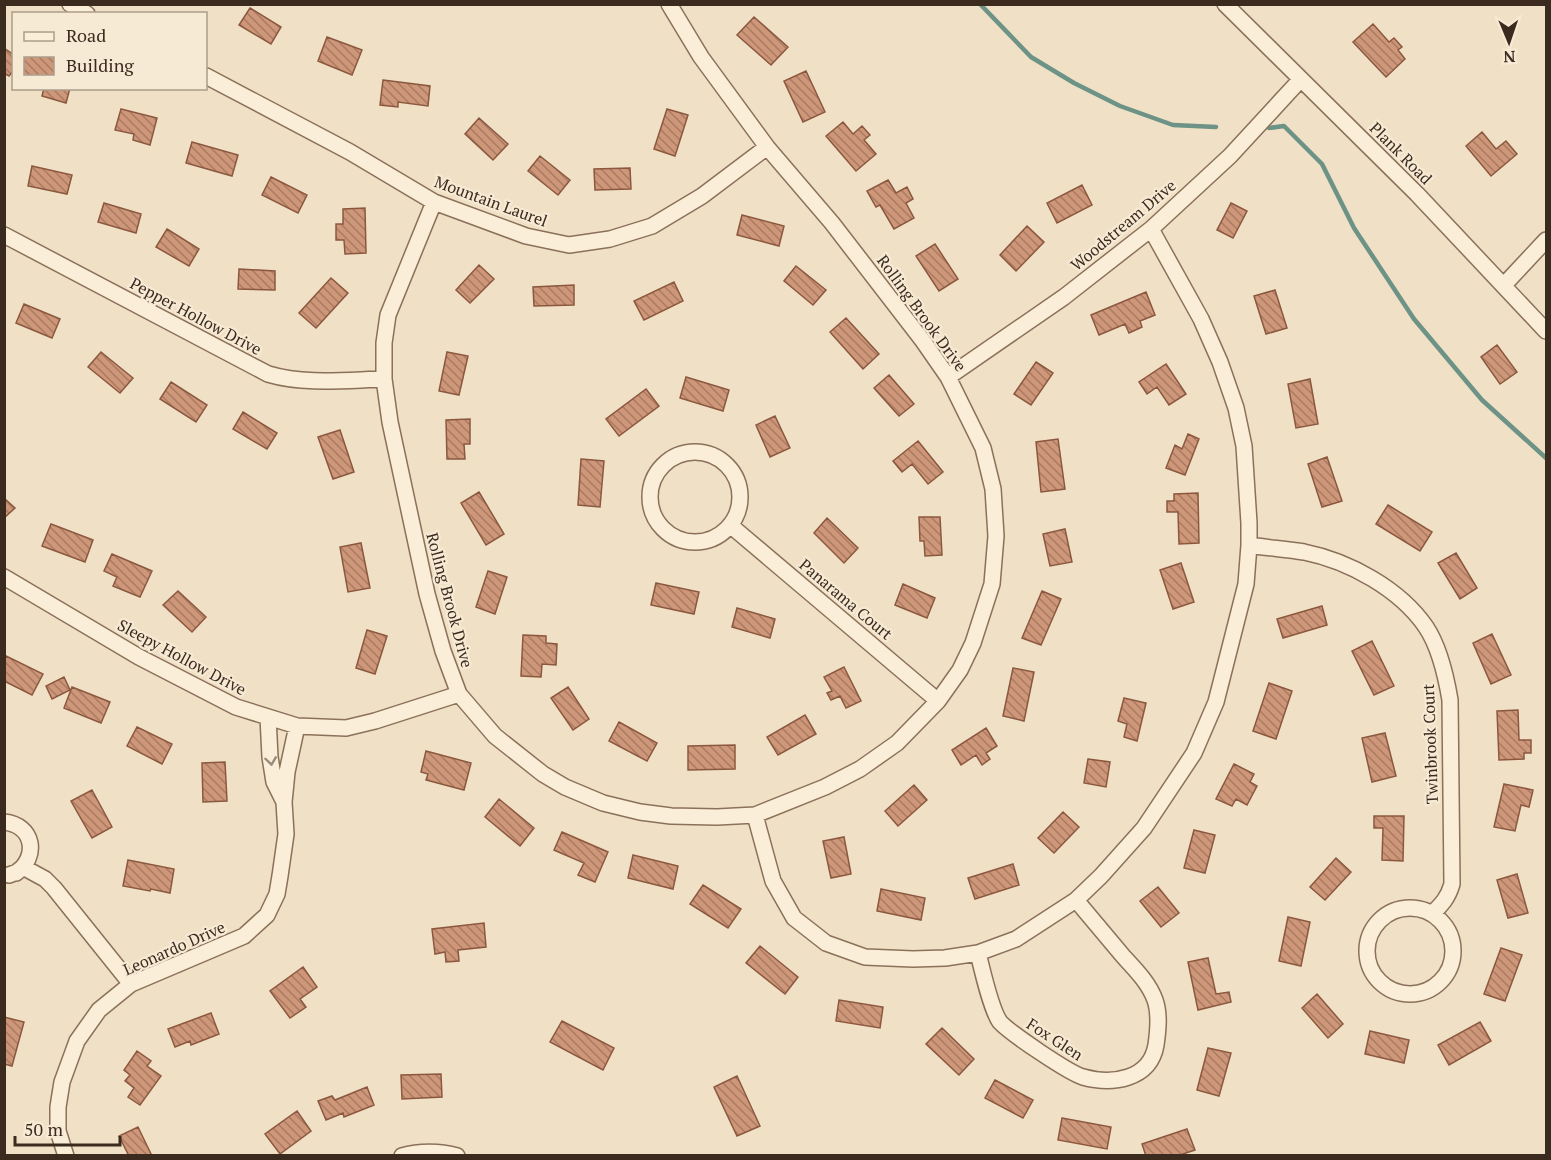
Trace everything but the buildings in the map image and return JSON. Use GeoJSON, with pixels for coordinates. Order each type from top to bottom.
{"type":"FeatureCollection","features":[{"type":"Feature","properties":{"kind":"street"},"geometry":{"type":"LineString","coordinates":[[70,4],[84,12]]}},
{"type":"Feature","properties":{"kind":"street","name":"Rolling Brook Drive"},"geometry":{"type":"LineString","coordinates":[[434,202],[388,315],[384,343],[384,379],[390,422],[427,594],[443,651],[459,693],[495,736],[543,774],[565,787],[603,803],[640,812],[671,816],[717,817],[755,815],[825,787],[860,769],[897,743],[938,701],[960,670],[973,643],[992,584],[996,536],[993,489],[982,448],[948,377],[923,341],[832,223],[767,147],[701,57],[669,4]]}},
{"type":"Feature","properties":{"kind":"street","name":"Plank Road"},"geometry":{"type":"LineString","coordinates":[[1225,4],[1418,194],[1546,332]]}},
{"type":"Feature","properties":{"kind":"street","name":"Mountain Laurel"},"geometry":{"type":"LineString","coordinates":[[207,77],[350,152],[434,202],[526,236],[569,245],[610,239],[652,226],[702,196],[767,147]]}},
{"type":"Feature","properties":{"kind":"street","name":"Woodstream Drive"},"geometry":{"type":"LineString","coordinates":[[948,377],[1064,297],[1152,229],[1230,156],[1301,79]]}},
{"type":"Feature","properties":{"kind":"street"},"geometry":{"type":"LineString","coordinates":[[755,815],[773,881],[794,918],[826,943],[865,957],[913,959],[945,958],[978,953],[1016,939],[1076,900],[1144,828],[1194,753],[1216,702],[1246,584],[1249,545],[1244,446],[1236,408],[1202,319],[1152,229]]}},
{"type":"Feature","properties":{"kind":"street","name":"Pepper Hollow Drive"},"geometry":{"type":"LineString","coordinates":[[4,235],[268,374],[303,380],[384,379]]}},
{"type":"Feature","properties":{"kind":"street"},"geometry":{"type":"LineString","coordinates":[[1504,285],[1546,240]]}},
{"type":"Feature","properties":{"kind":"street"},"geometry":{"type":"LineString","coordinates":[[690,453],[708,454],[723,462],[735,476],[740,492],[738,510],[730,525],[717,537],[700,542],[683,540],[668,532],[656,519],[651,503],[652,485],[660,470],[674,459],[690,453]]}},
{"type":"Feature","properties":{"kind":"street","name":"Panarama Court"},"geometry":{"type":"LineString","coordinates":[[730,525],[938,701]]}},
{"type":"Feature","properties":{"kind":"street","name":"Twinbrook Court"},"geometry":{"type":"LineString","coordinates":[[1249,545],[1305,553],[1348,566],[1387,587],[1427,628],[1440,656],[1450,700],[1452,884],[1444,903],[1432,914]]}},
{"type":"Feature","properties":{"kind":"street","name":"Sleepy Hollow Drive"},"geometry":{"type":"LineString","coordinates":[[4,577],[139,657],[236,707],[297,726],[346,728],[375,721],[459,693]]}},
{"type":"Feature","properties":{"kind":"street","name":"Leonardo Drive"},"geometry":{"type":"LineString","coordinates":[[268,717],[274,782],[284,802]]}},
{"type":"Feature","properties":{"kind":"street","name":"Leonardo Drive"},"geometry":{"type":"LineString","coordinates":[[66,1155],[58,1131],[58,1107],[62,1082],[77,1041],[99,1010],[131,984],[244,936],[267,915],[277,894],[280,876],[286,834],[284,802],[287,772],[297,726]]}},
{"type":"Feature","properties":{"kind":"street"},"geometry":{"type":"LineString","coordinates":[[4,822],[18,825],[24,831],[28,838],[30,853],[23,867],[17,872],[4,876]]}},
{"type":"Feature","properties":{"kind":"street"},"geometry":{"type":"LineString","coordinates":[[23,867],[45,879],[54,888],[131,984]]}},
{"type":"Feature","properties":{"kind":"street","name":"Fox Glen"},"geometry":{"type":"LineString","coordinates":[[978,953],[993,1007],[999,1021],[1008,1029],[1069,1071],[1082,1077],[1116,1080],[1135,1076],[1148,1065],[1155,1051],[1158,1017],[1155,1000],[1147,984],[1076,900]]}},
{"type":"Feature","properties":{"kind":"street"},"geometry":{"type":"LineString","coordinates":[[1416,908],[1432,914],[1445,924],[1452,939],[1453,956],[1448,971],[1438,984],[1423,992],[1399,993],[1384,985],[1377,979],[1369,964],[1367,947],[1372,930],[1383,917],[1399,909],[1416,908]]}},
{"type":"Feature","properties":{"kind":"street"},"geometry":{"type":"LineString","coordinates":[[402,1155],[445,1152],[457,1155]]}},
{"type":"Feature","properties":{"kind":"waterway"},"geometry":{"type":"LineString","coordinates":[[980,4],[1031,57],[1074,83],[1120,106],[1173,125],[1216,127]]}},
{"type":"Feature","properties":{"kind":"waterway"},"geometry":{"type":"LineString","coordinates":[[1269,128],[1284,126],[1322,164],[1354,228],[1414,319],[1482,400],[1546,458]]}}]}
